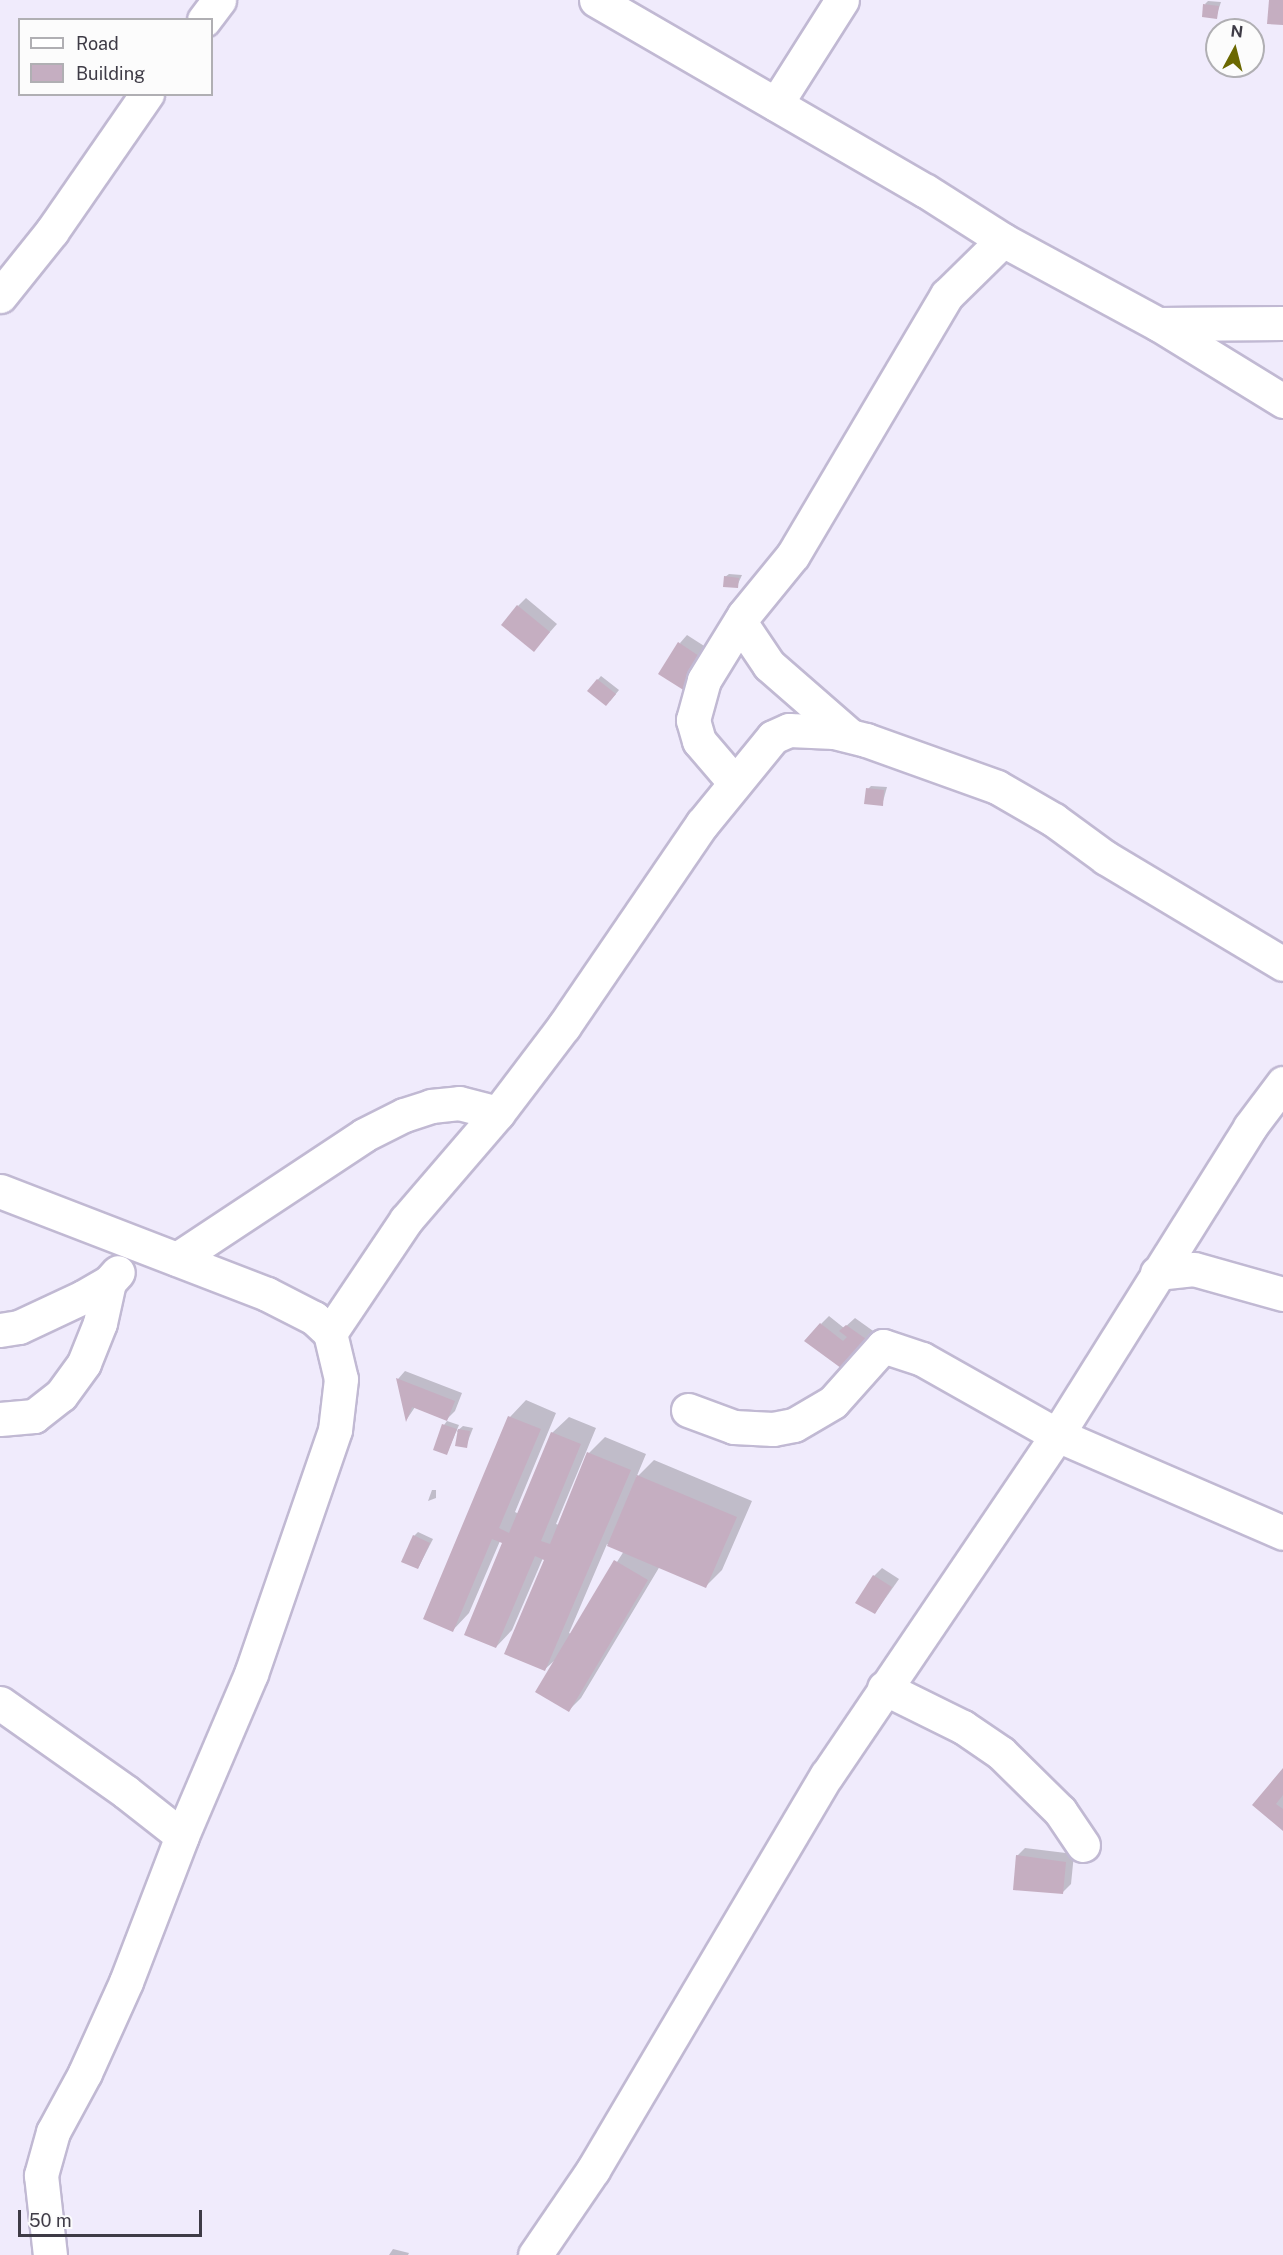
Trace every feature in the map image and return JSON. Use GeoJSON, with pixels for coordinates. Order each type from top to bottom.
{"type":"FeatureCollection","features":[{"type":"Feature","properties":{"kind":"street"},"geometry":{"type":"LineString","coordinates":[[206,18],[219,0]]}},
{"type":"Feature","properties":{"kind":"street"},"geometry":{"type":"LineString","coordinates":[[596,0],[926,190],[1003,240],[1158,324],[1283,401]]}},
{"type":"Feature","properties":{"kind":"street"},"geometry":{"type":"LineString","coordinates":[[776,104],[842,0]]}},
{"type":"Feature","properties":{"kind":"street"},"geometry":{"type":"LineString","coordinates":[[0,296],[52,231],[146,96]]}},
{"type":"Feature","properties":{"kind":"street"},"geometry":{"type":"LineString","coordinates":[[735,783],[699,741],[693,720],[704,680],[740,622],[793,555],[947,295],[1003,240]]}},
{"type":"Feature","properties":{"kind":"street"},"geometry":{"type":"LineString","coordinates":[[1158,324],[1283,322]]}},
{"type":"Feature","properties":{"kind":"street"},"geometry":{"type":"LineString","coordinates":[[740,622],[769,665],[851,736]]}},
{"type":"Feature","properties":{"kind":"street"},"geometry":{"type":"LineString","coordinates":[[330,1333],[406,1220],[498,1113],[564,1026],[702,824],[773,737],[789,730],[851,736],[997,787],[1054,820],[1106,858],[1283,964]]}},
{"type":"Feature","properties":{"kind":"street"},"geometry":{"type":"LineString","coordinates":[[535,2255],[593,2170],[754,1896],[884,1688],[1057,1435],[1157,1273],[1283,1083]]}},
{"type":"Feature","properties":{"kind":"street"},"geometry":{"type":"LineString","coordinates":[[177,1259],[364,1135],[404,1115],[431,1106],[459,1103],[498,1113]]}},
{"type":"Feature","properties":{"kind":"street"},"geometry":{"type":"LineString","coordinates":[[0,1191],[267,1294],[314,1318],[330,1333],[341,1379],[335,1430],[251,1674],[182,1836],[126,1982],[85,2073],[53,2132],[41,2175],[50,2255]]}},
{"type":"Feature","properties":{"kind":"street"},"geometry":{"type":"LineString","coordinates":[[0,1330],[19,1327],[109,1282],[143,1247]]}},
{"type":"Feature","properties":{"kind":"street"},"geometry":{"type":"LineString","coordinates":[[1157,1273],[1194,1269],[1283,1294]]}},
{"type":"Feature","properties":{"kind":"street"},"geometry":{"type":"LineString","coordinates":[[0,1419],[34,1416],[61,1395],[84,1363],[100,1323],[109,1282]]}},
{"type":"Feature","properties":{"kind":"street"},"geometry":{"type":"LineString","coordinates":[[688,1410],[734,1427],[773,1429],[794,1425],[832,1402],[883,1346],[931,1364],[1057,1435],[1283,1533]]}},
{"type":"Feature","properties":{"kind":"street"},"geometry":{"type":"LineString","coordinates":[[884,1688],[963,1727],[1001,1753],[1060,1811],[1083,1845]]}},
{"type":"Feature","properties":{"kind":"street"},"geometry":{"type":"LineString","coordinates":[[0,1703],[117,1785],[182,1836]]}},
{"type":"Feature","properties":{"kind":"building"},"geometry":{"type":"Polygon","coordinates":[[[1269,0],[1283,0],[1283,25],[1267,24],[1269,0]]]}},
{"type":"Feature","properties":{"kind":"building"},"geometry":{"type":"Polygon","coordinates":[[[1203,4],[1219,6],[1217,18],[1202,17],[1203,4]]]}},
{"type":"Feature","properties":{"kind":"building"},"geometry":{"type":"Polygon","coordinates":[[[724,576],[739,578],[738,588],[723,587],[724,576]]]}},
{"type":"Feature","properties":{"kind":"building"},"geometry":{"type":"Polygon","coordinates":[[[517,605],[550,632],[534,652],[501,625],[517,605]]]}},
{"type":"Feature","properties":{"kind":"building"},"geometry":{"type":"Polygon","coordinates":[[[678,642],[705,660],[685,691],[658,674],[678,642]]]}},
{"type":"Feature","properties":{"kind":"building"},"geometry":{"type":"Polygon","coordinates":[[[597,679],[616,694],[606,706],[587,691],[597,679]]]}},
{"type":"Feature","properties":{"kind":"building"},"geometry":{"type":"Polygon","coordinates":[[[866,788],[884,790],[883,806],[864,804],[866,788]]]}},
{"type":"Feature","properties":{"kind":"building"},"geometry":{"type":"Polygon","coordinates":[[[820,1323],[843,1341],[847,1337],[839,1331],[846,1325],[869,1341],[845,1371],[804,1341],[820,1323]]]}},
{"type":"Feature","properties":{"kind":"building"},"geometry":{"type":"Polygon","coordinates":[[[396,1378],[455,1401],[447,1421],[412,1407],[406,1422],[396,1378]]]}},
{"type":"Feature","properties":{"kind":"building"},"geometry":{"type":"Polygon","coordinates":[[[508,1416],[541,1429],[499,1528],[509,1533],[551,1432],[581,1444],[541,1541],[550,1544],[587,1452],[631,1470],[545,1671],[504,1654],[544,1560],[535,1556],[496,1648],[464,1635],[502,1543],[492,1539],[453,1632],[423,1619],[508,1416]]]}},
{"type":"Feature","properties":{"kind":"building"},"geometry":{"type":"Polygon","coordinates":[[[442,1424],[457,1429],[447,1455],[433,1450],[442,1424]]]}},
{"type":"Feature","properties":{"kind":"building"},"geometry":{"type":"Polygon","coordinates":[[[458,1429],[470,1431],[467,1448],[455,1446],[458,1429]]]}},
{"type":"Feature","properties":{"kind":"building"},"geometry":{"type":"Polygon","coordinates":[[[637,1475],[737,1517],[706,1588],[607,1546],[637,1475]]]}},
{"type":"Feature","properties":{"kind":"building"},"geometry":{"type":"Polygon","coordinates":[[[413,1535],[430,1543],[418,1569],[401,1562],[413,1535]]]}},
{"type":"Feature","properties":{"kind":"building"},"geometry":{"type":"Polygon","coordinates":[[[614,1560],[648,1580],[569,1712],[535,1692],[614,1560]]]}},
{"type":"Feature","properties":{"kind":"building"},"geometry":{"type":"Polygon","coordinates":[[[873,1575],[892,1587],[875,1614],[855,1603],[873,1575]]]}},
{"type":"Feature","properties":{"kind":"building"},"geometry":{"type":"Polygon","coordinates":[[[1283,1768],[1283,1795],[1276,1804],[1283,1809],[1283,1831],[1252,1805],[1283,1768]]]}},
{"type":"Feature","properties":{"kind":"building"},"geometry":{"type":"Polygon","coordinates":[[[1016,1855],[1066,1862],[1063,1894],[1013,1890],[1016,1855]]]}}]}
